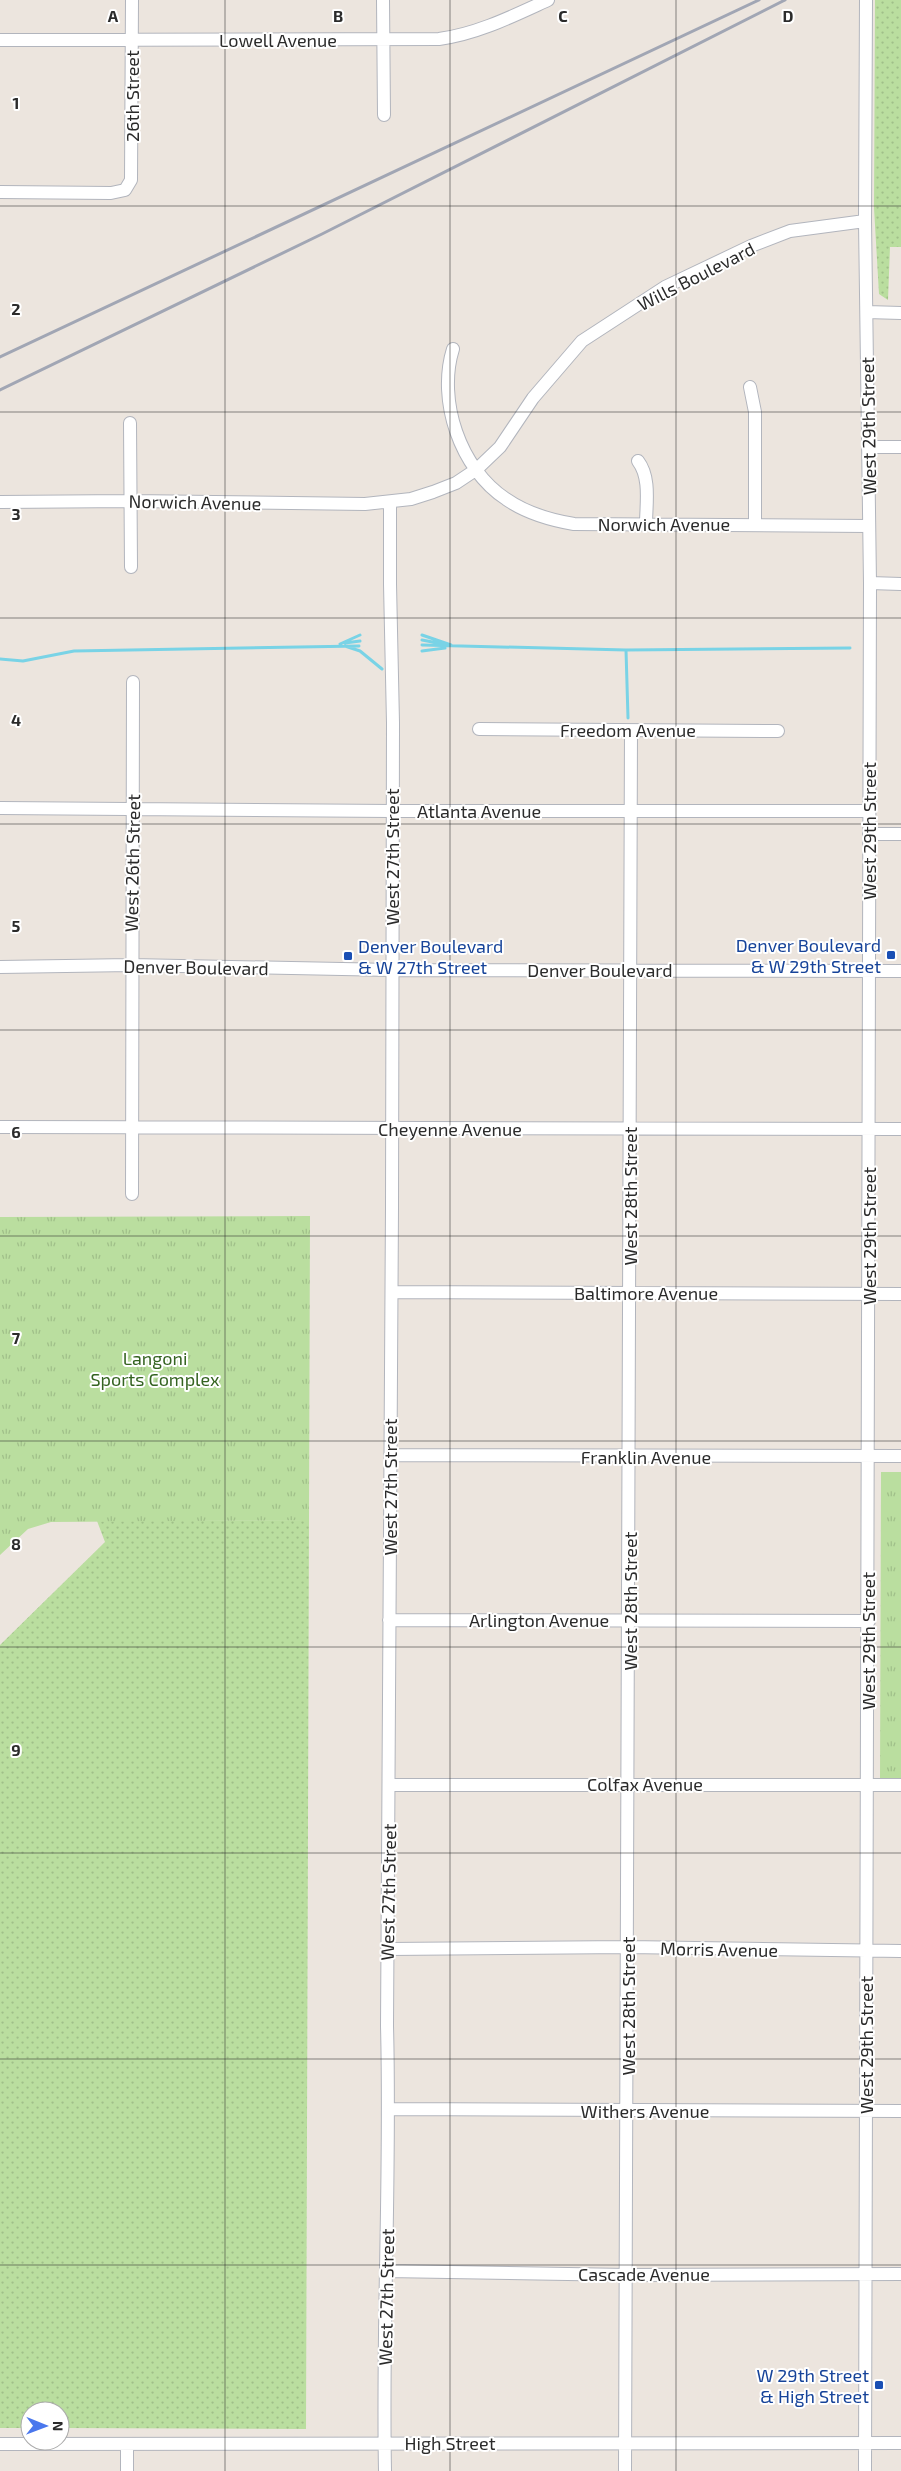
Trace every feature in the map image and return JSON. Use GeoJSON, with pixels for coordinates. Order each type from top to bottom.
{"type":"FeatureCollection","features":[{"type":"Feature","properties":{"kind":"street","name":"26th Street"},"geometry":{"type":"LineString","coordinates":[[0,192],[111,193],[125,190],[131,180],[132,0]]}},
{"type":"Feature","properties":{"kind":"street"},"geometry":{"type":"LineString","coordinates":[[383,0],[384,115]]}},
{"type":"Feature","properties":{"kind":"street","name":"Lowell Avenue"},"geometry":{"type":"LineString","coordinates":[[0,40],[439,40],[457,37],[548,0]]}},
{"type":"Feature","properties":{"kind":"street","name":"West 29th Street"},"geometry":{"type":"LineString","coordinates":[[865,2471],[869,1621],[868,811],[870,583],[865,221],[866,0]]}},
{"type":"Feature","properties":{"kind":"street","name":"Wills Boulevard"},"geometry":{"type":"LineString","coordinates":[[390,502],[426,494],[456,483],[477,469],[500,447],[533,398],[582,341],[665,287],[751,246],[790,231],[865,221]]}},
{"type":"Feature","properties":{"kind":"street"},"geometry":{"type":"LineString","coordinates":[[867,312],[901,313]]}},
{"type":"Feature","properties":{"kind":"street","name":"Norwich Avenue"},"geometry":{"type":"LineString","coordinates":[[453,349],[448,366],[449,402],[459,438],[477,469],[505,499],[547,518],[574,524],[869,526]]}},
{"type":"Feature","properties":{"kind":"street"},"geometry":{"type":"LineString","coordinates":[[750,387],[755,412],[755,525]]}},
{"type":"Feature","properties":{"kind":"street"},"geometry":{"type":"LineString","coordinates":[[130,423],[131,567]]}},
{"type":"Feature","properties":{"kind":"street"},"geometry":{"type":"LineString","coordinates":[[869,447],[901,447]]}},
{"type":"Feature","properties":{"kind":"street"},"geometry":{"type":"LineString","coordinates":[[638,460],[644,468],[646,478],[646,525]]}},
{"type":"Feature","properties":{"kind":"street","name":"Norwich Avenue"},"geometry":{"type":"LineString","coordinates":[[0,502],[130,500],[365,504],[390,502]]}},
{"type":"Feature","properties":{"kind":"street","name":"West 27th Street"},"geometry":{"type":"LineString","coordinates":[[385,2471],[389,2109],[389,1620],[392,1292],[390,502]]}},
{"type":"Feature","properties":{"kind":"street"},"geometry":{"type":"LineString","coordinates":[[870,583],[901,584]]}},
{"type":"Feature","properties":{"kind":"street","name":"West 26th Street"},"geometry":{"type":"LineString","coordinates":[[132,682],[132,1194]]}},
{"type":"Feature","properties":{"kind":"street","name":"Freedom Avenue"},"geometry":{"type":"LineString","coordinates":[[479,729],[778,731]]}},
{"type":"Feature","properties":{"kind":"street","name":"West 28th Street"},"geometry":{"type":"LineString","coordinates":[[625,2471],[631,1293],[631,730]]}},
{"type":"Feature","properties":{"kind":"street","name":"Atlanta Avenue"},"geometry":{"type":"LineString","coordinates":[[0,808],[392,811],[868,811]]}},
{"type":"Feature","properties":{"kind":"street"},"geometry":{"type":"LineString","coordinates":[[869,834],[901,834]]}},
{"type":"Feature","properties":{"kind":"street","name":"Denver Boulevard"},"geometry":{"type":"LineString","coordinates":[[0,967],[131,965],[392,970],[901,970]]}},
{"type":"Feature","properties":{"kind":"street","name":"Cheyenne Avenue"},"geometry":{"type":"LineString","coordinates":[[0,1127],[901,1129]]}},
{"type":"Feature","properties":{"kind":"street","name":"Baltimore Avenue"},"geometry":{"type":"LineString","coordinates":[[392,1292],[901,1294]]}},
{"type":"Feature","properties":{"kind":"street","name":"Franklin Avenue"},"geometry":{"type":"LineString","coordinates":[[390,1455],[630,1457],[901,1456]]}},
{"type":"Feature","properties":{"kind":"street","name":"Arlington Avenue"},"geometry":{"type":"LineString","coordinates":[[389,1620],[869,1621]]}},
{"type":"Feature","properties":{"kind":"street","name":"Colfax Avenue"},"geometry":{"type":"LineString","coordinates":[[389,1785],[901,1785]]}},
{"type":"Feature","properties":{"kind":"street","name":"Morris Avenue"},"geometry":{"type":"LineString","coordinates":[[388,1950],[628,1947],[901,1951]]}},
{"type":"Feature","properties":{"kind":"street","name":"Withers Avenue"},"geometry":{"type":"LineString","coordinates":[[389,2109],[901,2111]]}},
{"type":"Feature","properties":{"kind":"street","name":"Cascade Avenue"},"geometry":{"type":"LineString","coordinates":[[387,2271],[627,2275],[901,2274]]}},
{"type":"Feature","properties":{"kind":"street","name":"High Street"},"geometry":{"type":"LineString","coordinates":[[0,2444],[901,2443]]}},
{"type":"Feature","properties":{"kind":"street"},"geometry":{"type":"LineString","coordinates":[[127,2444],[127,2471]]}},
{"type":"Feature","properties":{"kind":"green space"},"geometry":{"type":"Polygon","coordinates":[[[875,0],[901,0],[901,247],[890,247],[888,300],[879,294],[874,208],[875,0]]]}},
{"type":"Feature","properties":{"kind":"green space","name":"Langoni Sports Complex"},"geometry":{"type":"Polygon","coordinates":[[[310,1216],[309,1520],[51,1522],[28,1529],[0,1555],[0,1217],[310,1216]]]}},
{"type":"Feature","properties":{"kind":"green space"},"geometry":{"type":"Polygon","coordinates":[[[881,1472],[901,1472],[901,1778],[880,1778],[881,1472]]]}},
{"type":"Feature","properties":{"kind":"green space"},"geometry":{"type":"Polygon","coordinates":[[[309,1520],[306,2429],[70,2428],[70,2401],[20,2401],[20,2428],[0,2428],[0,1645],[105,1542],[97,1521],[309,1520]]]}},
{"type":"Feature","properties":{"kind":"waterway"},"geometry":{"type":"LineString","coordinates":[[340,644],[360,635]]}},
{"type":"Feature","properties":{"kind":"waterway"},"geometry":{"type":"LineString","coordinates":[[422,635],[451,645]]}},
{"type":"Feature","properties":{"kind":"waterway"},"geometry":{"type":"LineString","coordinates":[[422,640],[443,644]]}},
{"type":"Feature","properties":{"kind":"waterway"},"geometry":{"type":"LineString","coordinates":[[345,643],[360,641]]}},
{"type":"Feature","properties":{"kind":"waterway"},"geometry":{"type":"LineString","coordinates":[[422,645],[626,650],[850,648]]}},
{"type":"Feature","properties":{"kind":"waterway"},"geometry":{"type":"LineString","coordinates":[[345,646],[360,651],[382,669]]}},
{"type":"Feature","properties":{"kind":"waterway"},"geometry":{"type":"LineString","coordinates":[[0,659],[23,661],[74,651],[359,646]]}},
{"type":"Feature","properties":{"kind":"waterway"},"geometry":{"type":"LineString","coordinates":[[422,651],[445,648]]}},
{"type":"Feature","properties":{"kind":"waterway"},"geometry":{"type":"LineString","coordinates":[[626,650],[628,718]]}},
{"type":"Feature","properties":{"kind":"railway"},"geometry":{"type":"LineString","coordinates":[[0,357],[759,0]]}},
{"type":"Feature","properties":{"kind":"railway"},"geometry":{"type":"LineString","coordinates":[[0,390],[322,234],[785,0]]}},
{"type":"Feature","properties":{"kind":"place","name":"Denver Boulevard & W 29th Street"},"geometry":{"type":"Point","coordinates":[891,955]}},
{"type":"Feature","properties":{"kind":"place","name":"Denver Boulevard & W 27th Street"},"geometry":{"type":"Point","coordinates":[348,956]}},
{"type":"Feature","properties":{"kind":"place","name":"W 29th Street & High Street"},"geometry":{"type":"Point","coordinates":[879,2385]}}]}
